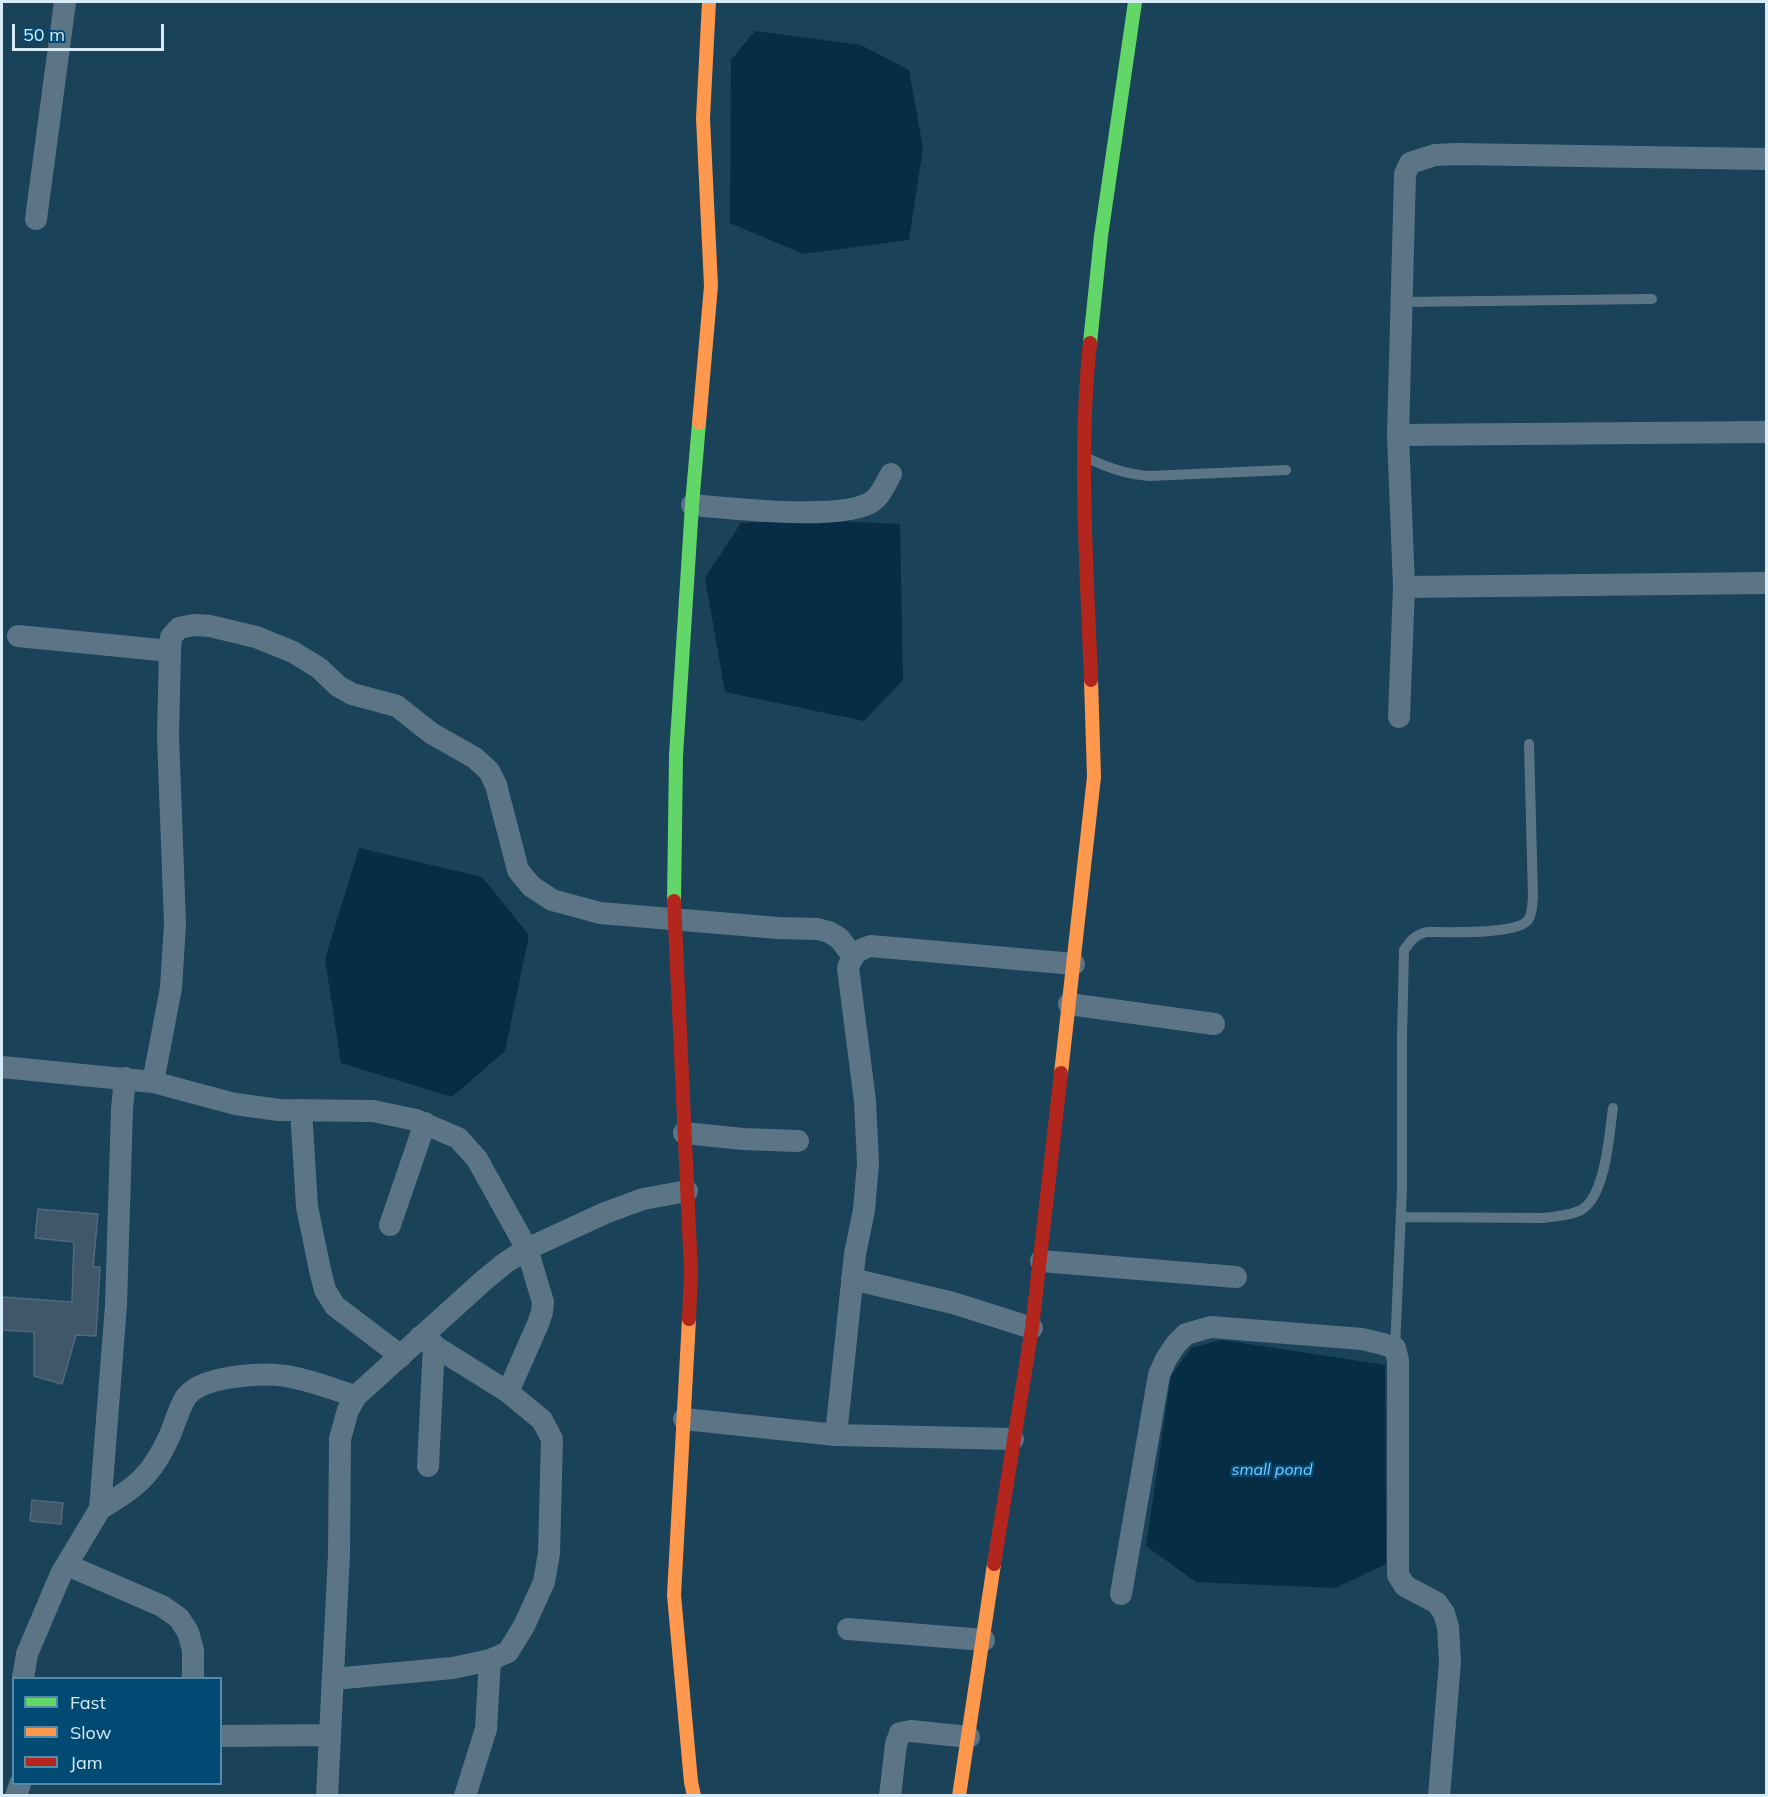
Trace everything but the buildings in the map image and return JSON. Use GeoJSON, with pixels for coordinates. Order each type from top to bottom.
{"type":"FeatureCollection","features":[{"type":"Feature","properties":{"kind":"street"},"geometry":{"type":"LineString","coordinates":[[36,219],[65,2]]}},
{"type":"Feature","properties":{"kind":"street"},"geometry":{"type":"LineString","coordinates":[[694,1796],[674,1595],[691,1272],[674,918],[676,756],[692,505],[711,286],[703,117],[709,2]]}},
{"type":"Feature","properties":{"kind":"street"},"geometry":{"type":"LineString","coordinates":[[959,1796],[1041,1261],[1094,777],[1084,457],[1085,391],[1101,236],[1135,2]]}},
{"type":"Feature","properties":{"kind":"street"},"geometry":{"type":"LineString","coordinates":[[1399,717],[1404,587],[1398,435],[1404,174],[1410,163],[1435,155],[1456,154],[1767,159]]}},
{"type":"Feature","properties":{"kind":"street"},"geometry":{"type":"LineString","coordinates":[[1398,435],[1767,432]]}},
{"type":"Feature","properties":{"kind":"street"},"geometry":{"type":"LineString","coordinates":[[692,505],[784,512],[835,511],[856,508],[872,502],[879,495],[891,474]]}},
{"type":"Feature","properties":{"kind":"street"},"geometry":{"type":"LineString","coordinates":[[1404,587],[1767,583]]}},
{"type":"Feature","properties":{"kind":"street"},"geometry":{"type":"LineString","coordinates":[[153,1082],[171,988],[175,924],[168,736],[171,637],[179,628],[194,625],[210,626],[256,637],[293,652],[319,668],[338,686],[352,694],[397,706],[431,733],[475,758],[489,771],[496,785],[518,870],[531,886],[552,900],[600,913],[778,928],[818,929],[839,938],[852,956]]}},
{"type":"Feature","properties":{"kind":"street"},"geometry":{"type":"LineString","coordinates":[[18,636],[170,651]]}},
{"type":"Feature","properties":{"kind":"street"},"geometry":{"type":"LineString","coordinates":[[836,1435],[852,1279],[864,1210],[868,1163],[865,1101],[848,968],[852,956],[861,949],[871,946],[1074,964]]}},
{"type":"Feature","properties":{"kind":"street"},"geometry":{"type":"LineString","coordinates":[[1069,1004],[1214,1024]]}},
{"type":"Feature","properties":{"kind":"street"},"geometry":{"type":"LineString","coordinates":[[2,1067],[153,1082],[235,1104],[279,1110],[373,1111],[416,1120],[458,1138],[477,1159],[527,1248],[543,1302],[542,1312],[508,1392]]}},
{"type":"Feature","properties":{"kind":"street"},"geometry":{"type":"LineString","coordinates":[[23,1677],[27,1654],[67,1565],[100,1509],[116,1305],[125,1078]]}},
{"type":"Feature","properties":{"kind":"street"},"geometry":{"type":"LineString","coordinates":[[302,1110],[308,1207],[325,1290],[335,1306],[401,1356]]}},
{"type":"Feature","properties":{"kind":"street"},"geometry":{"type":"LineString","coordinates":[[390,1225],[425,1123]]}},
{"type":"Feature","properties":{"kind":"street"},"geometry":{"type":"LineString","coordinates":[[684,1133],[743,1139],[798,1141]]}},
{"type":"Feature","properties":{"kind":"street"},"geometry":{"type":"LineString","coordinates":[[327,1796],[339,1554],[339,1439],[348,1410],[356,1396],[401,1356],[427,1341],[505,1263],[527,1248],[605,1213],[643,1199],[687,1191]]}},
{"type":"Feature","properties":{"kind":"street"},"geometry":{"type":"LineString","coordinates":[[1041,1261],[1236,1277]]}},
{"type":"Feature","properties":{"kind":"street"},"geometry":{"type":"LineString","coordinates":[[852,1279],[953,1304],[1032,1328]]}},
{"type":"Feature","properties":{"kind":"street"},"geometry":{"type":"LineString","coordinates":[[1121,1594],[1159,1376],[1166,1359],[1186,1334],[1211,1327],[1362,1339],[1395,1348],[1398,1360],[1398,1575],[1405,1586],[1437,1603],[1444,1613],[1448,1627],[1450,1662],[1439,1796]]}},
{"type":"Feature","properties":{"kind":"street"},"geometry":{"type":"LineString","coordinates":[[333,1678],[453,1668],[490,1660],[508,1652],[524,1626],[544,1582],[549,1553],[552,1439],[542,1420],[508,1392],[427,1341]]}},
{"type":"Feature","properties":{"kind":"street"},"geometry":{"type":"LineString","coordinates":[[427,1341],[428,1466]]}},
{"type":"Feature","properties":{"kind":"street"},"geometry":{"type":"LineString","coordinates":[[100,1509],[132,1489],[149,1473],[161,1456],[187,1396],[199,1386],[242,1375],[286,1376],[356,1396]]}},
{"type":"Feature","properties":{"kind":"street"},"geometry":{"type":"LineString","coordinates":[[684,1419],[836,1435],[1013,1439]]}},
{"type":"Feature","properties":{"kind":"street"},"geometry":{"type":"LineString","coordinates":[[67,1565],[162,1606],[179,1618],[188,1632],[193,1650],[193,1677]]}},
{"type":"Feature","properties":{"kind":"street"},"geometry":{"type":"LineString","coordinates":[[848,1629],[984,1640]]}},
{"type":"Feature","properties":{"kind":"street"},"geometry":{"type":"LineString","coordinates":[[465,1796],[486,1729],[490,1660]]}},
{"type":"Feature","properties":{"kind":"street"},"geometry":{"type":"LineString","coordinates":[[890,1796],[896,1744],[900,1734],[911,1731],[969,1737]]}},
{"type":"Feature","properties":{"kind":"street"},"geometry":{"type":"LineString","coordinates":[[222,1736],[330,1735]]}},
{"type":"Feature","properties":{"kind":"lane"},"geometry":{"type":"LineString","coordinates":[[1401,302],[1652,299]]}},
{"type":"Feature","properties":{"kind":"lane"},"geometry":{"type":"LineString","coordinates":[[1084,457],[1114,470],[1149,476],[1286,470]]}},
{"type":"Feature","properties":{"kind":"lane"},"geometry":{"type":"LineString","coordinates":[[1395,1348],[1401,1217],[1404,950],[1411,939],[1418,934],[1505,930],[1520,927],[1532,913],[1529,744]]}},
{"type":"Feature","properties":{"kind":"lane"},"geometry":{"type":"LineString","coordinates":[[1401,1217],[1544,1218],[1581,1210],[1592,1200],[1597,1189],[1602,1173],[1613,1108]]}},
{"type":"Feature","properties":{"kind":"water"},"geometry":{"type":"Polygon","coordinates":[[[755,31],[861,45],[909,70],[923,148],[909,240],[803,254],[730,223],[731,60],[755,31]]]}},
{"type":"Feature","properties":{"kind":"water"},"geometry":{"type":"Polygon","coordinates":[[[810,520],[900,524],[903,680],[864,721],[725,692],[705,578],[741,523],[810,520]]]}},
{"type":"Feature","properties":{"kind":"water"},"geometry":{"type":"Polygon","coordinates":[[[359,848],[482,877],[529,935],[505,1051],[452,1097],[341,1063],[325,959],[359,848]]]}},
{"type":"Feature","properties":{"kind":"water","name":"small pond"},"geometry":{"type":"Polygon","coordinates":[[[1222,1340],[1385,1365],[1386,1564],[1335,1588],[1196,1582],[1146,1546],[1171,1376],[1191,1348],[1222,1340]]]}},
{"type":"Feature","properties":{"kind":"traffic: fast"},"geometry":{"type":"LineString","coordinates":[[1090,343],[1101,236],[1135,2]]}},
{"type":"Feature","properties":{"kind":"traffic: fast"},"geometry":{"type":"LineString","coordinates":[[674,901],[676,756],[699,423]]}},
{"type":"Feature","properties":{"kind":"traffic: slow"},"geometry":{"type":"LineString","coordinates":[[699,423],[711,286],[703,118],[709,2]]}},
{"type":"Feature","properties":{"kind":"traffic: slow"},"geometry":{"type":"LineString","coordinates":[[1061,1073],[1094,777],[1091,680]]}},
{"type":"Feature","properties":{"kind":"traffic: slow"},"geometry":{"type":"LineString","coordinates":[[689,1319],[674,1595],[694,1796]]}},
{"type":"Feature","properties":{"kind":"traffic: slow"},"geometry":{"type":"LineString","coordinates":[[959,1796],[994,1564]]}},
{"type":"Feature","properties":{"kind":"traffic: jam"},"geometry":{"type":"LineString","coordinates":[[1090,343],[1086,385],[1084,469],[1091,680]]}},
{"type":"Feature","properties":{"kind":"traffic: jam"},"geometry":{"type":"LineString","coordinates":[[674,901],[691,1272],[689,1319]]}},
{"type":"Feature","properties":{"kind":"traffic: jam"},"geometry":{"type":"LineString","coordinates":[[994,1564],[1032,1328],[1061,1073]]}}]}
